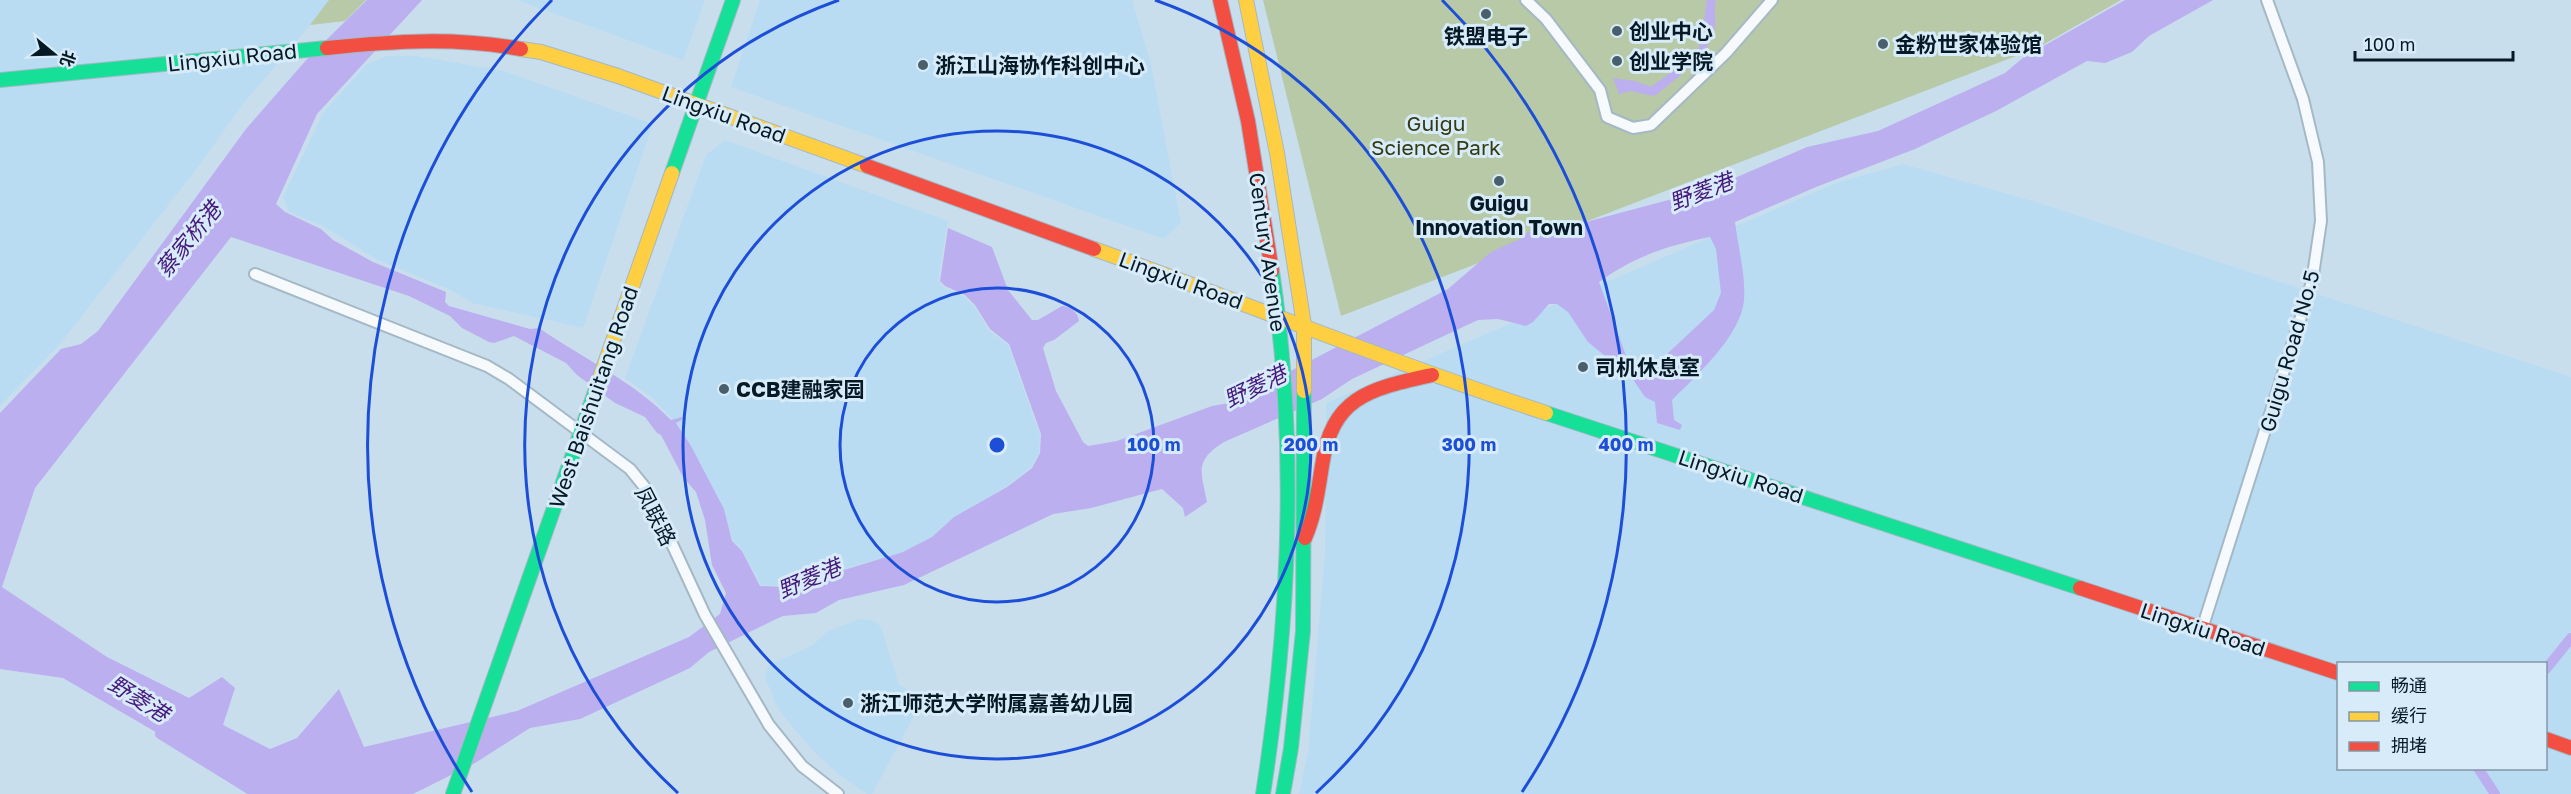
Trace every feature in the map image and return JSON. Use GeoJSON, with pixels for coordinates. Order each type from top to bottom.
{"type":"FeatureCollection","features":[{"type":"Feature","properties":{"kind":"street","name":"West Baishuitang Road"},"geometry":{"type":"LineString","coordinates":[[453,794],[733,0]]}},
{"type":"Feature","properties":{"kind":"street","name":"Century Avenue"},"geometry":{"type":"LineString","coordinates":[[1220,0],[1239,73],[1262,195],[1283,355],[1288,430],[1285,592],[1274,726],[1263,794]]}},
{"type":"Feature","properties":{"kind":"street","name":"Century Avenue"},"geometry":{"type":"LineString","coordinates":[[1246,0],[1277,153],[1304,325],[1306,432],[1304,631],[1291,748],[1283,794]]}},
{"type":"Feature","properties":{"kind":"street"},"geometry":{"type":"LineString","coordinates":[[1526,0],[1546,19],[1600,90],[1608,117],[1633,128],[1652,125],[1726,53],[1772,0]]}},
{"type":"Feature","properties":{"kind":"street","name":"Guigu Road No.5"},"geometry":{"type":"LineString","coordinates":[[2202,629],[2312,282],[2321,221],[2318,162],[2303,99],[2267,0]]}},
{"type":"Feature","properties":{"kind":"street","name":"Lingxiu Road"},"geometry":{"type":"LineString","coordinates":[[0,80],[402,40],[477,41],[541,52],[697,104],[1304,325],[1432,375],[2337,673]]}},
{"type":"Feature","properties":{"kind":"street","name":"凤联路"},"geometry":{"type":"LineString","coordinates":[[255,274],[487,366],[509,379],[630,469],[646,490],[726,654],[776,733],[802,766],[838,794]]}},
{"type":"Feature","properties":{"kind":"street"},"geometry":{"type":"LineString","coordinates":[[1305,538],[1315,516],[1325,448],[1334,420],[1357,400],[1388,384],[1432,375]]}},
{"type":"Feature","properties":{"kind":"street"},"geometry":{"type":"LineString","coordinates":[[2547,740],[2571,748]]}},
{"type":"Feature","properties":{"kind":"shaded area"},"geometry":{"type":"Polygon","coordinates":[[[0,0],[329,0],[325,8],[243,104],[201,163],[60,344],[0,406],[0,0]]]}},
{"type":"Feature","properties":{"kind":"shaded area"},"geometry":{"type":"Polygon","coordinates":[[[517,0],[705,0],[683,60],[517,0]]]}},
{"type":"Feature","properties":{"kind":"shaded area"},"geometry":{"type":"Polygon","coordinates":[[[760,0],[1132,0],[1151,64],[1181,223],[1164,239],[731,87],[760,0]]]}},
{"type":"Feature","properties":{"kind":"shaded area"},"geometry":{"type":"Polygon","coordinates":[[[387,56],[417,56],[504,71],[653,124],[583,328],[472,303],[449,289],[378,260],[323,226],[289,212],[283,197],[323,113],[367,64],[387,56]]]}},
{"type":"Feature","properties":{"kind":"shaded area"},"geometry":{"type":"Polygon","coordinates":[[[725,140],[948,221],[938,280],[943,287],[964,297],[974,306],[989,331],[1008,345],[1040,435],[1039,453],[1031,467],[1007,486],[954,517],[932,537],[903,552],[784,586],[761,585],[743,551],[733,541],[724,509],[678,424],[650,396],[625,378],[706,155],[725,140]]]}},
{"type":"Feature","properties":{"kind":"shaded area"},"geometry":{"type":"Polygon","coordinates":[[[1903,164],[2036,202],[2571,377],[2571,794],[1299,794],[1308,752],[1325,551],[1326,403],[1836,183],[1903,164]]]}},
{"type":"Feature","properties":{"kind":"shaded area","name":"浙江师范大学附属嘉善幼儿园"},"geometry":{"type":"Polygon","coordinates":[[[860,619],[872,620],[881,627],[899,685],[924,697],[872,794],[867,794],[842,777],[814,752],[778,709],[765,677],[769,665],[813,645],[828,631],[860,619]]]}},
{"type":"Feature","properties":{"kind":"green space"},"geometry":{"type":"Polygon","coordinates":[[[329,0],[366,0],[345,21],[310,25],[329,0]]]}},
{"type":"Feature","properties":{"kind":"green space","name":"Guigu Science Park"},"geometry":{"type":"Polygon","coordinates":[[[1263,0],[2121,0],[2039,47],[1341,316],[1263,0]]]}},
{"type":"Feature","properties":{"kind":"water","name":"蔡家桥港"},"geometry":{"type":"Polygon","coordinates":[[[367,0],[422,0],[317,114],[276,204],[285,212],[321,229],[333,240],[373,262],[446,292],[445,302],[449,306],[530,329],[539,328],[624,382],[671,420],[682,417],[683,419],[676,423],[691,446],[724,509],[732,541],[742,551],[760,586],[788,587],[903,552],[932,537],[954,517],[1007,487],[1032,468],[1040,453],[1041,434],[1009,344],[990,329],[975,305],[965,295],[945,286],[940,281],[948,228],[992,247],[1008,290],[1032,320],[1038,320],[1062,306],[1076,313],[1079,321],[1054,340],[1046,343],[1043,348],[1056,391],[1083,442],[1088,446],[1117,441],[1212,406],[1229,403],[1448,289],[1491,252],[1520,239],[1528,232],[1556,230],[1672,199],[1723,183],[1807,147],[1878,131],[2005,73],[2024,57],[2125,0],[2213,0],[2149,36],[2132,52],[2105,63],[2087,61],[1996,111],[1915,149],[1816,187],[1735,222],[1744,281],[1741,314],[1735,327],[1716,354],[1672,400],[1674,420],[1682,425],[1680,430],[1657,423],[1655,402],[1645,397],[1632,378],[1588,342],[1568,312],[1557,304],[1549,304],[1533,322],[1526,326],[1498,319],[1478,320],[1352,379],[1322,399],[1224,442],[1208,455],[1202,468],[1207,502],[1185,517],[1183,508],[1162,489],[1091,508],[1053,514],[904,585],[839,600],[816,613],[783,616],[709,652],[690,668],[580,719],[530,728],[475,763],[413,794],[262,794],[63,678],[0,669],[0,413],[61,349],[81,344],[98,331],[246,129],[308,58],[367,0]],[[231,237],[35,488],[2,587],[107,657],[189,698],[222,677],[235,688],[223,725],[270,749],[297,738],[339,689],[364,747],[517,711],[689,637],[720,614],[726,593],[712,565],[705,520],[696,492],[683,477],[661,435],[645,417],[615,403],[577,375],[566,363],[514,336],[494,343],[489,342],[462,328],[450,316],[409,296],[231,237]],[[1710,237],[1652,253],[1599,282],[1629,364],[1643,374],[1714,310],[1721,293],[1716,249],[1710,237]]]}},
{"type":"Feature","properties":{"kind":"water"},"geometry":{"type":"Polygon","coordinates":[[[1707,0],[1716,0],[1715,28],[1710,41],[1697,59],[1654,96],[1630,91],[1619,94],[1613,78],[1635,81],[1651,87],[1696,54],[1701,42],[1707,0]]]}},
{"type":"Feature","properties":{"kind":"waterway"},"geometry":{"type":"LineString","coordinates":[[2547,668],[2571,638]]}},
{"type":"Feature","properties":{"kind":"waterway","name":"野菱港"},"geometry":{"type":"LineString","coordinates":[[160,734],[257,794]]}},
{"type":"Feature","properties":{"kind":"waterway"},"geometry":{"type":"LineString","coordinates":[[2479,770],[2495,794]]}},
{"type":"Feature","properties":{"kind":"traffic: fast"},"geometry":{"type":"LineString","coordinates":[[672,173],[733,0]]}},
{"type":"Feature","properties":{"kind":"traffic: fast"},"geometry":{"type":"LineString","coordinates":[[0,80],[327,48]]}},
{"type":"Feature","properties":{"kind":"traffic: fast"},"geometry":{"type":"LineString","coordinates":[[1263,794],[1285,598],[1287,532],[1288,467],[1285,402],[1272,271]]}},
{"type":"Feature","properties":{"kind":"traffic: fast"},"geometry":{"type":"LineString","coordinates":[[453,794],[596,389]]}},
{"type":"Feature","properties":{"kind":"traffic: fast"},"geometry":{"type":"LineString","coordinates":[[1283,794],[1291,748],[1303,631],[1304,391]]}},
{"type":"Feature","properties":{"kind":"traffic: fast"},"geometry":{"type":"LineString","coordinates":[[1546,413],[2080,588]]}},
{"type":"Feature","properties":{"kind":"traffic: slow"},"geometry":{"type":"LineString","coordinates":[[1246,0],[1277,153],[1304,325],[1304,391]]}},
{"type":"Feature","properties":{"kind":"traffic: slow"},"geometry":{"type":"LineString","coordinates":[[521,49],[541,52],[618,76],[867,166]]}},
{"type":"Feature","properties":{"kind":"traffic: slow"},"geometry":{"type":"LineString","coordinates":[[596,389],[672,173]]}},
{"type":"Feature","properties":{"kind":"traffic: slow"},"geometry":{"type":"LineString","coordinates":[[1094,249],[1546,413]]}},
{"type":"Feature","properties":{"kind":"traffic: jam"},"geometry":{"type":"LineString","coordinates":[[1220,0],[1248,121],[1272,271]]}},
{"type":"Feature","properties":{"kind":"traffic: jam"},"geometry":{"type":"LineString","coordinates":[[327,48],[424,41],[472,43],[521,49]]}},
{"type":"Feature","properties":{"kind":"traffic: jam"},"geometry":{"type":"LineString","coordinates":[[867,166],[1094,249]]}},
{"type":"Feature","properties":{"kind":"traffic: jam"},"geometry":{"type":"LineString","coordinates":[[1305,538],[1314,512],[1327,443],[1335,424],[1345,410],[1373,391],[1432,375]]}},
{"type":"Feature","properties":{"kind":"traffic: jam"},"geometry":{"type":"LineString","coordinates":[[2080,588],[2337,673]]}},
{"type":"Feature","properties":{"kind":"traffic: jam"},"geometry":{"type":"LineString","coordinates":[[2547,739],[2571,748]]}},
{"type":"Feature","properties":{"kind":"place","name":"铁盟电子"},"geometry":{"type":"Point","coordinates":[1486,14]}},
{"type":"Feature","properties":{"kind":"place","name":"创业中心"},"geometry":{"type":"Point","coordinates":[1617,31]}},
{"type":"Feature","properties":{"kind":"place","name":"金粉世家体验馆"},"geometry":{"type":"Point","coordinates":[1883,44]}},
{"type":"Feature","properties":{"kind":"place","name":"创业学院"},"geometry":{"type":"Point","coordinates":[1617,61]}},
{"type":"Feature","properties":{"kind":"place","name":"浙江山海协作科创中心"},"geometry":{"type":"Point","coordinates":[923,65]}},
{"type":"Feature","properties":{"kind":"place","name":"Guigu Innovation Town"},"geometry":{"type":"Point","coordinates":[1499,181]}},
{"type":"Feature","properties":{"kind":"place","name":"司机休息室"},"geometry":{"type":"Point","coordinates":[1583,367]}},
{"type":"Feature","properties":{"kind":"place","name":"CCB建融家园"},"geometry":{"type":"Point","coordinates":[724,389]}},
{"type":"Feature","properties":{"kind":"place","name":"浙江师范大学附属嘉善幼儿园"},"geometry":{"type":"Point","coordinates":[848,703]}}]}
